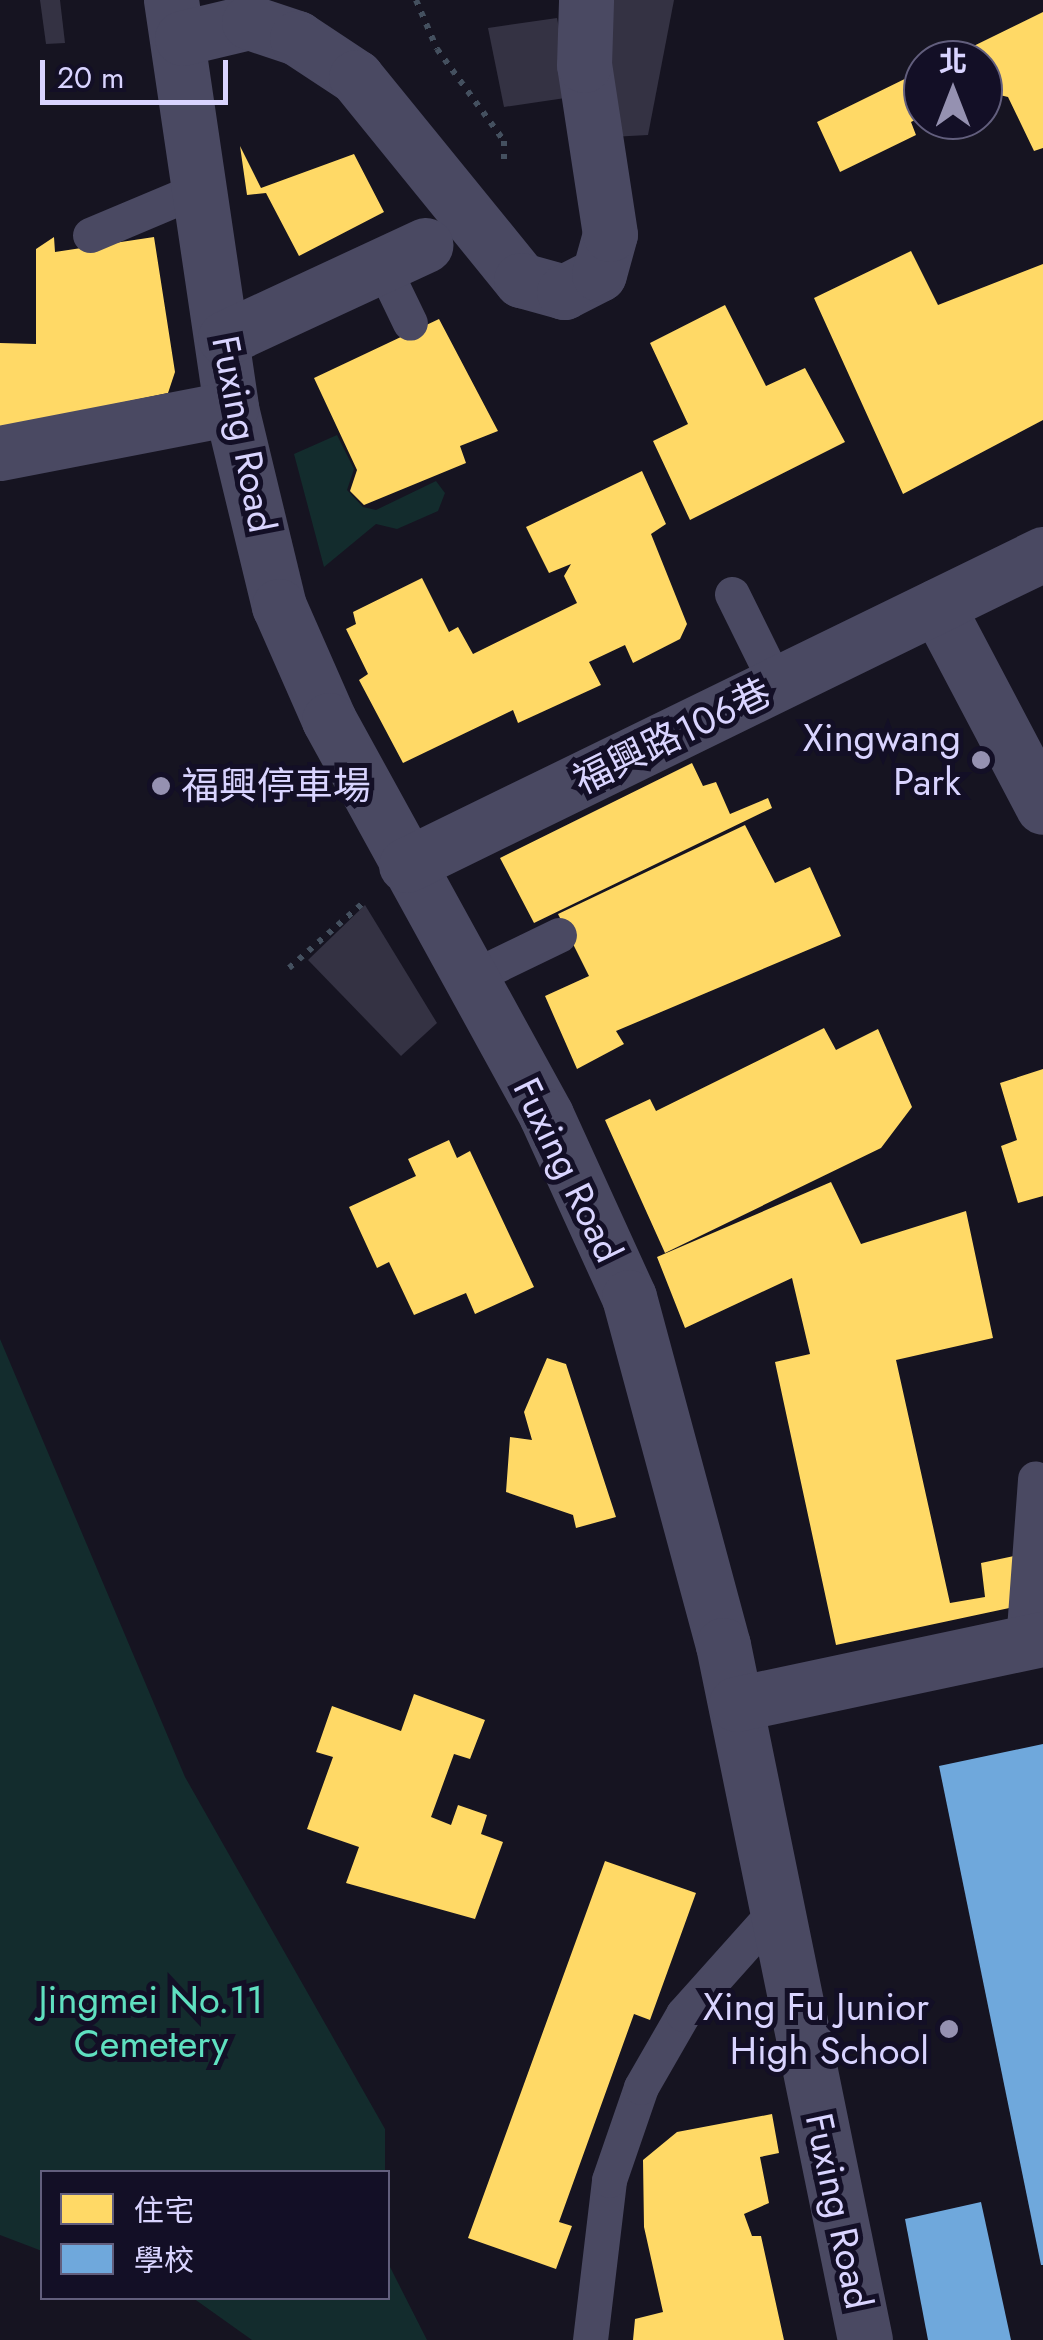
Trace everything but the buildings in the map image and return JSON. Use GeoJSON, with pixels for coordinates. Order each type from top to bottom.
{"type":"FeatureCollection","features":[{"type":"Feature","properties":{"kind":"street","name":"Fuxing Road"},"geometry":{"type":"LineString","coordinates":[[586,0],[584,65],[610,234],[599,274],[564,292],[521,280],[356,77],[297,38],[249,22],[176,19],[226,338],[231,408],[279,606],[406,865],[546,1115],[629,1297],[736,1704],[866,2340]]}},
{"type":"Feature","properties":{"kind":"street"},"geometry":{"type":"LineString","coordinates":[[226,338],[404,255]]}},
{"type":"Feature","properties":{"kind":"street"},"geometry":{"type":"LineString","coordinates":[[0,454],[231,408]]}},
{"type":"Feature","properties":{"kind":"street","name":"福興路106巷"},"geometry":{"type":"LineString","coordinates":[[406,865],[1043,554]]}},
{"type":"Feature","properties":{"kind":"street"},"geometry":{"type":"LineString","coordinates":[[937,606],[1043,807]]}},
{"type":"Feature","properties":{"kind":"street"},"geometry":{"type":"LineString","coordinates":[[736,1704],[1033,1641]]}},
{"type":"Feature","properties":{"kind":"lane"},"geometry":{"type":"LineString","coordinates":[[90,235],[204,187]]}},
{"type":"Feature","properties":{"kind":"lane"},"geometry":{"type":"LineString","coordinates":[[404,255],[410,323]]}},
{"type":"Feature","properties":{"kind":"lane"},"geometry":{"type":"LineString","coordinates":[[732,594],[777,685]]}},
{"type":"Feature","properties":{"kind":"lane"},"geometry":{"type":"LineString","coordinates":[[468,979],[559,935]]}},
{"type":"Feature","properties":{"kind":"lane"},"geometry":{"type":"LineString","coordinates":[[1033,1641],[1035,1478]]}},
{"type":"Feature","properties":{"kind":"lane"},"geometry":{"type":"LineString","coordinates":[[590,2340],[609,2180],[641,2087],[683,2014],[777,1908]]}},
{"type":"Feature","properties":{"kind":"path"},"geometry":{"type":"LineString","coordinates":[[416,0],[437,49],[504,142],[503,172],[472,215]]}},
{"type":"Feature","properties":{"kind":"path"},"geometry":{"type":"LineString","coordinates":[[289,968],[406,865]]}},
{"type":"Feature","properties":{"kind":"green space"},"geometry":{"type":"Polygon","coordinates":[[[337,435],[354,469],[347,490],[363,507],[376,510],[436,481],[445,493],[438,511],[397,529],[376,524],[324,567],[294,454],[337,435]]]}},
{"type":"Feature","properties":{"kind":"green space","name":"Jingmei No.11 Cemetery"},"geometry":{"type":"Polygon","coordinates":[[[0,1339],[185,1777],[385,2129],[385,2170],[40,2170],[40,2250],[0,2235],[0,1339]]]}},
{"type":"Feature","properties":{"kind":"green space"},"geometry":{"type":"Polygon","coordinates":[[[390,2267],[427,2340],[252,2340],[196,2300],[390,2300],[390,2267]]]}},
{"type":"Feature","properties":{"kind":"place","name":"Xingwang Park"},"geometry":{"type":"Point","coordinates":[981,760]}},
{"type":"Feature","properties":{"kind":"place","name":"福興停車場"},"geometry":{"type":"Point","coordinates":[161,786]}},
{"type":"Feature","properties":{"kind":"place","name":"Xing Fu Junior High School"},"geometry":{"type":"Point","coordinates":[949,2029]}}]}
